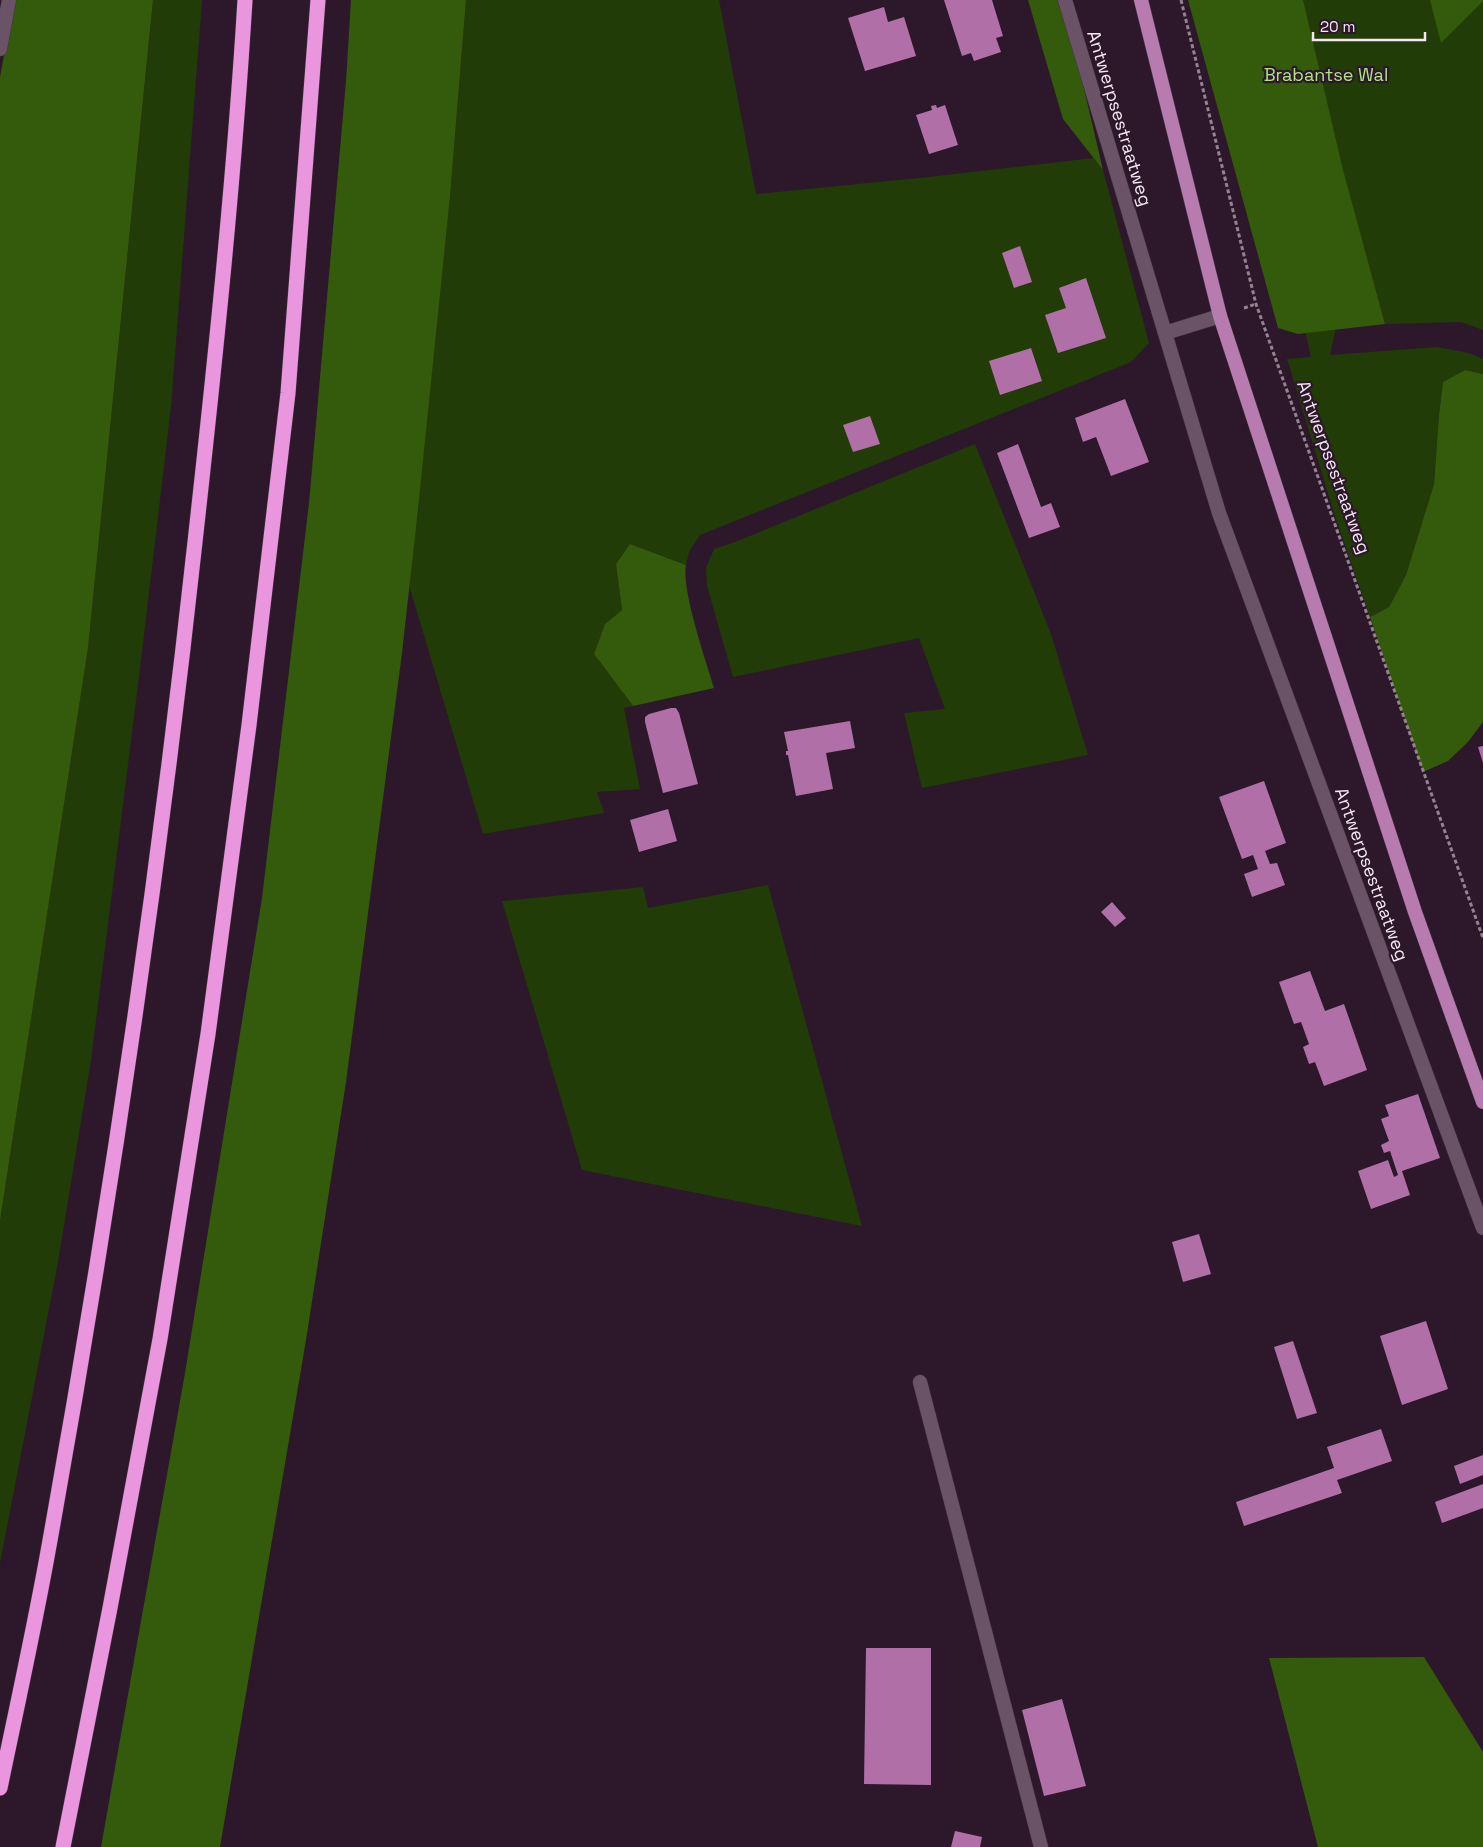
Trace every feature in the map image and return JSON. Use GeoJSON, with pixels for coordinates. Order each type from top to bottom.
{"type":"FeatureCollection","features":[{"type":"Feature","properties":{"kind":"highway"},"geometry":{"type":"LineString","coordinates":[[0,1788],[46,1561],[96,1277],[137,1001],[178,699],[214,370],[240,78],[245,0]]}},
{"type":"Feature","properties":{"kind":"highway"},"geometry":{"type":"LineString","coordinates":[[63,1847],[160,1339],[208,1034],[249,725],[288,393],[318,0]]}},
{"type":"Feature","properties":{"kind":"main road","name":"Antwerpsestraatweg"},"geometry":{"type":"LineString","coordinates":[[1141,0],[1220,316],[1415,912],[1483,1102]]}},
{"type":"Feature","properties":{"kind":"street"},"geometry":{"type":"LineString","coordinates":[[0,49],[8,0]]}},
{"type":"Feature","properties":{"kind":"street","name":"Antwerpsestraatweg"},"geometry":{"type":"LineString","coordinates":[[1065,0],[1219,513],[1483,1228]]}},
{"type":"Feature","properties":{"kind":"street"},"geometry":{"type":"LineString","coordinates":[[1165,333],[1220,316]]}},
{"type":"Feature","properties":{"kind":"street"},"geometry":{"type":"LineString","coordinates":[[920,1382],[1041,1847]]}},
{"type":"Feature","properties":{"kind":"path","name":"Antwerpsestraatweg"},"geometry":{"type":"LineString","coordinates":[[1181,0],[1256,304],[1483,938]]}},
{"type":"Feature","properties":{"kind":"green space"},"geometry":{"type":"Polygon","coordinates":[[[14,0],[153,0],[88,648],[0,1221],[0,77],[14,0]]]}},
{"type":"Feature","properties":{"kind":"green space"},"geometry":{"type":"Polygon","coordinates":[[[153,0],[202,0],[171,407],[91,1060],[58,1262],[0,1563],[0,1221],[88,648],[153,0]]]}},
{"type":"Feature","properties":{"kind":"green space"},"geometry":{"type":"Polygon","coordinates":[[[351,0],[466,0],[450,197],[418,509],[402,653],[346,1082],[306,1340],[220,1847],[101,1847],[185,1373],[262,898],[309,503],[346,81],[351,0]]]}},
{"type":"Feature","properties":{"kind":"green space"},"geometry":{"type":"Polygon","coordinates":[[[466,0],[719,0],[756,194],[1094,158],[1103,170],[1149,343],[1131,362],[700,535],[689,552],[686,565],[630,544],[616,564],[622,610],[605,624],[594,654],[633,706],[624,708],[640,789],[597,792],[604,813],[483,834],[409,585],[450,197],[466,0]]]}},
{"type":"Feature","properties":{"kind":"green space"},"geometry":{"type":"Polygon","coordinates":[[[1028,0],[1059,0],[1078,63],[1103,170],[1063,119],[1028,0]]]}},
{"type":"Feature","properties":{"kind":"green space"},"geometry":{"type":"Polygon","coordinates":[[[1188,0],[1303,0],[1343,170],[1385,324],[1298,334],[1278,328],[1188,0]]]}},
{"type":"Feature","properties":{"kind":"green space","name":"Brabantse Wal"},"geometry":{"type":"Polygon","coordinates":[[[1227,0],[1483,0],[1483,330],[1461,322],[1385,324],[1358,227],[1330,355],[1437,347],[1469,353],[1483,359],[1483,374],[1465,370],[1443,382],[1434,484],[1406,575],[1389,607],[1370,617],[1335,516],[1287,359],[1311,357],[1243,53],[1227,0]]]}},
{"type":"Feature","properties":{"kind":"green space"},"geometry":{"type":"Polygon","coordinates":[[[1430,0],[1483,0],[1483,1],[1441,43],[1430,0]]]}},
{"type":"Feature","properties":{"kind":"green space"},"geometry":{"type":"Polygon","coordinates":[[[1465,370],[1483,374],[1483,722],[1468,742],[1448,761],[1423,772],[1370,617],[1389,607],[1406,575],[1434,484],[1443,382],[1465,370]]]}},
{"type":"Feature","properties":{"kind":"green space"},"geometry":{"type":"Polygon","coordinates":[[[975,444],[1051,634],[1088,755],[922,788],[904,713],[945,709],[919,638],[733,677],[707,586],[706,568],[714,549],[975,444]]]}},
{"type":"Feature","properties":{"kind":"green space"},"geometry":{"type":"Polygon","coordinates":[[[630,544],[686,565],[687,591],[700,644],[714,688],[633,706],[594,654],[605,624],[622,610],[616,564],[630,544]]]}},
{"type":"Feature","properties":{"kind":"green space"},"geometry":{"type":"Polygon","coordinates":[[[768,885],[862,1226],[582,1170],[502,901],[643,887],[648,908],[768,885]]]}},
{"type":"Feature","properties":{"kind":"green space"},"geometry":{"type":"Polygon","coordinates":[[[1424,1657],[1483,1752],[1483,1847],[1318,1847],[1269,1658],[1424,1657]]]}},
{"type":"Feature","properties":{"kind":"building"},"geometry":{"type":"Polygon","coordinates":[[[944,0],[992,0],[1003,36],[996,38],[1001,52],[974,61],[971,53],[962,56],[944,0]]]}},
{"type":"Feature","properties":{"kind":"building"},"geometry":{"type":"Polygon","coordinates":[[[884,7],[888,22],[904,17],[916,56],[865,71],[848,18],[884,7]]]}},
{"type":"Feature","properties":{"kind":"building"},"geometry":{"type":"Polygon","coordinates":[[[936,105],[937,108],[945,105],[958,145],[929,154],[916,115],[932,110],[931,106],[936,105]]]}},
{"type":"Feature","properties":{"kind":"building"},"geometry":{"type":"Polygon","coordinates":[[[1020,246],[1032,282],[1014,288],[1002,253],[1020,246]]]}},
{"type":"Feature","properties":{"kind":"building"},"geometry":{"type":"Polygon","coordinates":[[[1086,278],[1106,338],[1058,353],[1045,315],[1066,308],[1059,288],[1086,278]]]}},
{"type":"Feature","properties":{"kind":"building"},"geometry":{"type":"Polygon","coordinates":[[[1031,348],[1042,381],[1000,395],[989,361],[1031,348]]]}},
{"type":"Feature","properties":{"kind":"building"},"geometry":{"type":"Polygon","coordinates":[[[1125,399],[1149,462],[1111,476],[1096,437],[1083,442],[1075,418],[1125,399]]]}},
{"type":"Feature","properties":{"kind":"building"},"geometry":{"type":"Polygon","coordinates":[[[870,416],[880,444],[853,452],[843,425],[870,416]]]}},
{"type":"Feature","properties":{"kind":"building"},"geometry":{"type":"Polygon","coordinates":[[[1018,444],[1041,507],[1051,503],[1060,527],[1029,538],[997,453],[1018,444]]]}},
{"type":"Feature","properties":{"kind":"building"},"geometry":{"type":"Polygon","coordinates":[[[676,708],[679,713],[698,784],[663,793],[645,717],[649,714],[676,708]]]}},
{"type":"Feature","properties":{"kind":"building"},"geometry":{"type":"Polygon","coordinates":[[[850,721],[855,748],[826,753],[833,789],[796,796],[788,755],[786,755],[786,751],[788,751],[784,732],[850,721]]]}},
{"type":"Feature","properties":{"kind":"building"},"geometry":{"type":"Polygon","coordinates":[[[1483,746],[1483,763],[1478,747],[1483,746]]]}},
{"type":"Feature","properties":{"kind":"building"},"geometry":{"type":"Polygon","coordinates":[[[1264,781],[1286,843],[1265,851],[1270,864],[1277,863],[1285,885],[1252,897],[1244,874],[1258,869],[1253,855],[1242,859],[1219,797],[1264,781]]]}},
{"type":"Feature","properties":{"kind":"building"},"geometry":{"type":"Polygon","coordinates":[[[668,809],[677,841],[639,852],[630,820],[668,809]]]}},
{"type":"Feature","properties":{"kind":"building"},"geometry":{"type":"Polygon","coordinates":[[[1112,902],[1126,918],[1115,927],[1101,912],[1112,902]]]}},
{"type":"Feature","properties":{"kind":"building"},"geometry":{"type":"Polygon","coordinates":[[[1310,971],[1325,1011],[1344,1004],[1367,1070],[1324,1086],[1315,1062],[1309,1064],[1303,1047],[1309,1044],[1301,1022],[1294,1024],[1279,982],[1310,971]]]}},
{"type":"Feature","properties":{"kind":"building"},"geometry":{"type":"Polygon","coordinates":[[[1418,1094],[1440,1158],[1402,1171],[1410,1195],[1371,1209],[1358,1171],[1388,1160],[1394,1177],[1398,1175],[1390,1151],[1384,1153],[1381,1145],[1389,1141],[1381,1119],[1389,1116],[1385,1105],[1418,1094]]]}},
{"type":"Feature","properties":{"kind":"building"},"geometry":{"type":"Polygon","coordinates":[[[1199,1234],[1211,1274],[1183,1282],[1172,1242],[1199,1234]]]}},
{"type":"Feature","properties":{"kind":"building"},"geometry":{"type":"Polygon","coordinates":[[[1426,1321],[1448,1389],[1402,1405],[1380,1336],[1426,1321]]]}},
{"type":"Feature","properties":{"kind":"building"},"geometry":{"type":"Polygon","coordinates":[[[1293,1341],[1317,1413],[1297,1419],[1274,1347],[1293,1341]]]}},
{"type":"Feature","properties":{"kind":"building"},"geometry":{"type":"Polygon","coordinates":[[[1381,1429],[1392,1461],[1337,1480],[1342,1493],[1244,1526],[1236,1502],[1334,1468],[1327,1447],[1381,1429]]]}},
{"type":"Feature","properties":{"kind":"building"},"geometry":{"type":"Polygon","coordinates":[[[1483,1455],[1483,1475],[1460,1484],[1454,1466],[1483,1455]]]}},
{"type":"Feature","properties":{"kind":"building"},"geometry":{"type":"Polygon","coordinates":[[[1483,1484],[1483,1508],[1442,1523],[1435,1502],[1483,1484]]]}},
{"type":"Feature","properties":{"kind":"building"},"geometry":{"type":"Polygon","coordinates":[[[866,1648],[931,1648],[931,1785],[864,1784],[866,1648]]]}},
{"type":"Feature","properties":{"kind":"building"},"geometry":{"type":"Polygon","coordinates":[[[1062,1699],[1086,1786],[1044,1796],[1022,1710],[1062,1699]]]}},
{"type":"Feature","properties":{"kind":"building"},"geometry":{"type":"Polygon","coordinates":[[[955,1831],[982,1837],[980,1847],[951,1847],[955,1831]]]}}]}
